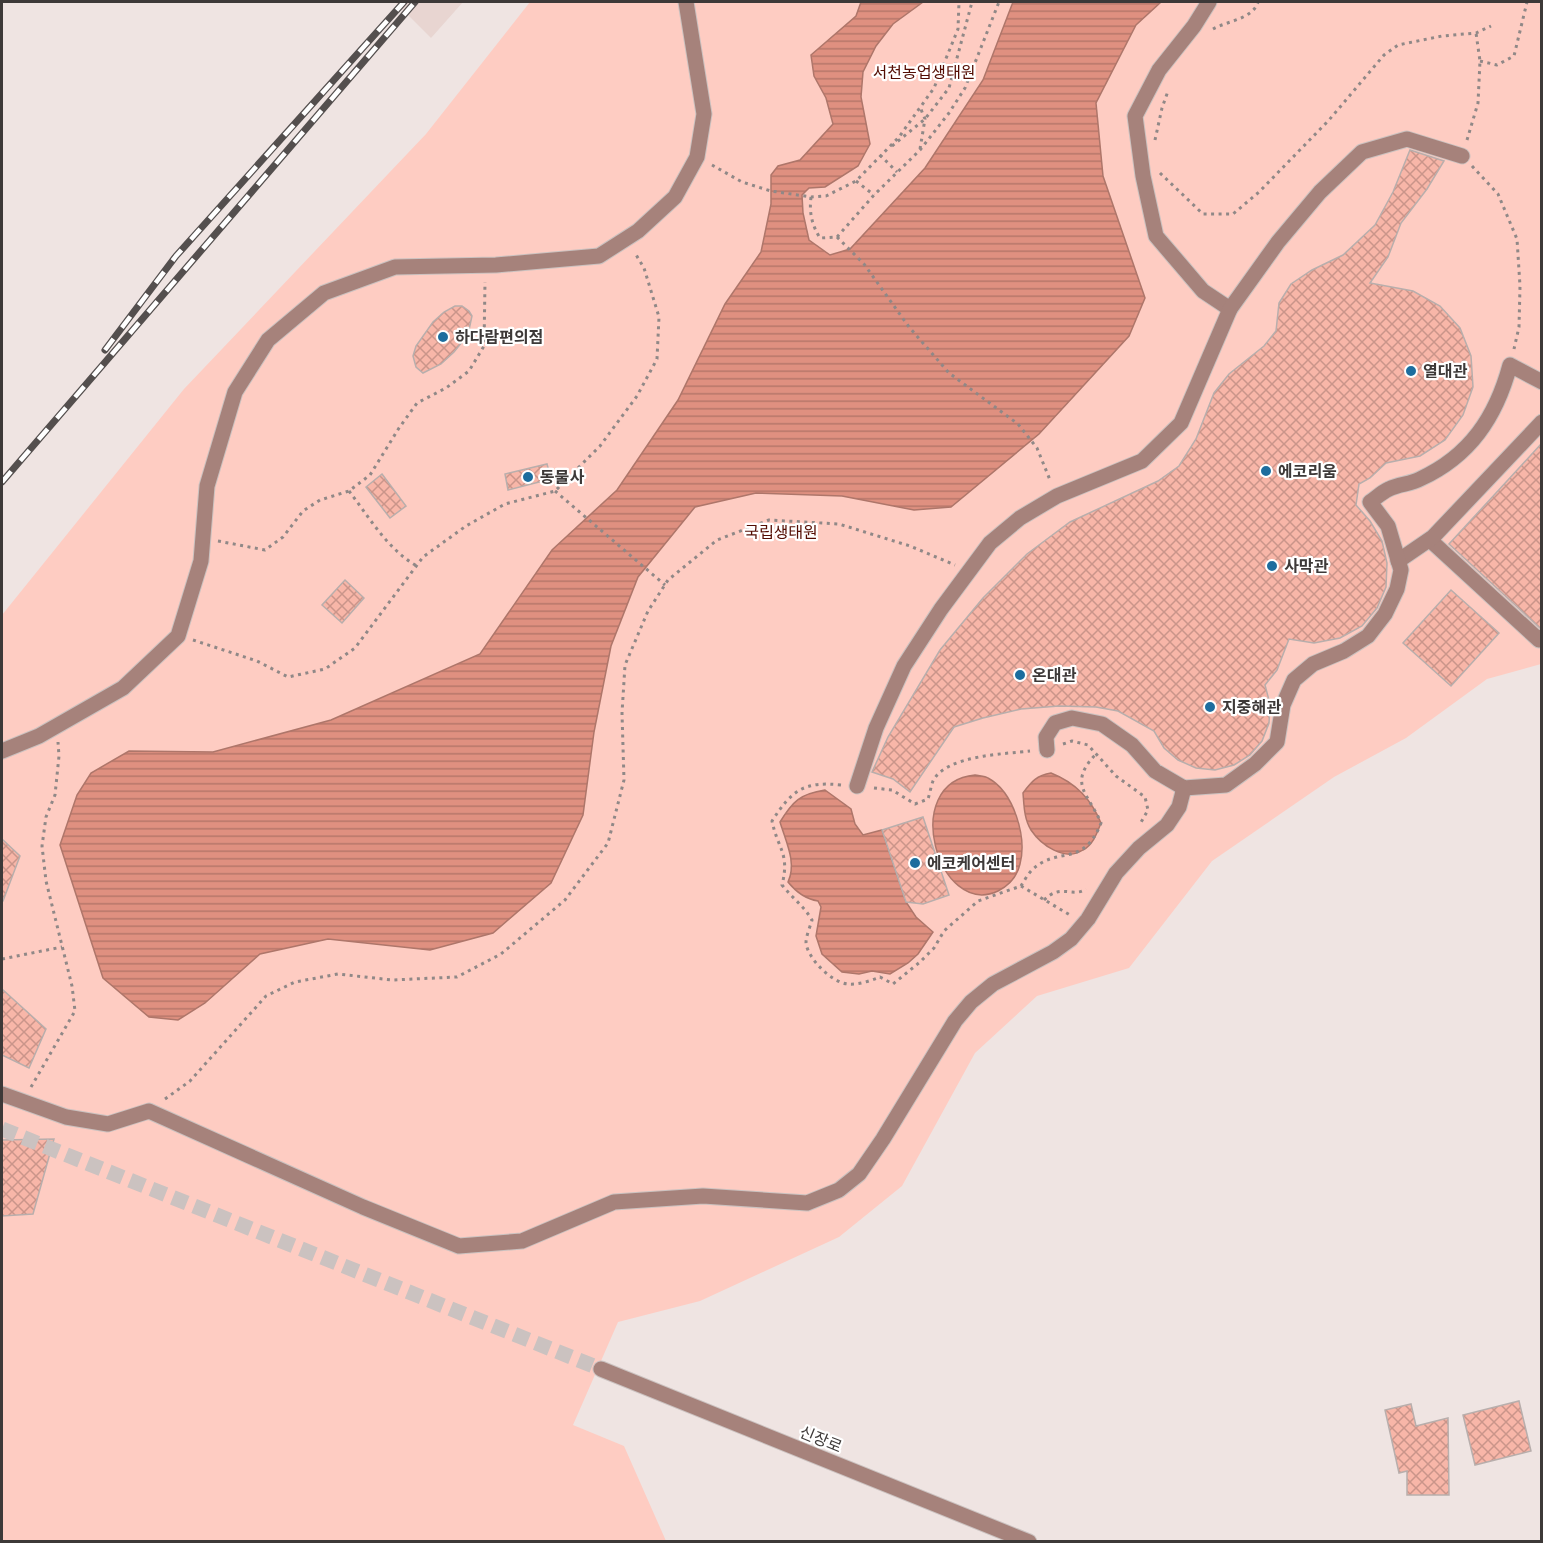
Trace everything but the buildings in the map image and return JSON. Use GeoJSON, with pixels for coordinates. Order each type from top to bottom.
{"type":"FeatureCollection","features":[{"type":"Feature","properties":{"kind":"street"},"geometry":{"type":"LineString","coordinates":[[2,751],[39,736],[123,688],[178,636],[201,561],[207,486],[235,392],[268,340],[324,293],[395,267],[484,265],[599,256],[638,231],[675,197],[697,157],[704,114],[686,2]]}},
{"type":"Feature","properties":{"kind":"street"},"geometry":{"type":"LineString","coordinates":[[1209,2],[1194,26],[1159,70],[1135,116],[1143,176],[1156,236],[1203,291],[1230,309]]}},
{"type":"Feature","properties":{"kind":"street"},"geometry":{"type":"LineString","coordinates":[[857,786],[876,728],[904,666],[968,571],[990,543],[1020,518],[1057,496],[1142,461],[1181,423],[1230,309],[1278,242],[1320,192],[1362,152],[1407,139],[1462,156]]}},
{"type":"Feature","properties":{"kind":"street"},"geometry":{"type":"LineString","coordinates":[[1047,750],[1046,737],[1055,723],[1072,718],[1102,724],[1132,744],[1155,771],[1184,788],[1226,785],[1255,764],[1277,742],[1283,705],[1294,681],[1313,664],[1344,651],[1368,636],[1385,614],[1397,589],[1401,570],[1388,526],[1370,502],[1388,489],[1420,480],[1457,457],[1487,422],[1504,386],[1510,365],[1542,382]]}},
{"type":"Feature","properties":{"kind":"street"},"geometry":{"type":"LineString","coordinates":[[1398,561],[1430,540],[1542,422]]}},
{"type":"Feature","properties":{"kind":"street"},"geometry":{"type":"LineString","coordinates":[[1430,540],[1539,640],[1542,637]]}},
{"type":"Feature","properties":{"kind":"street"},"geometry":{"type":"LineString","coordinates":[[2,1094],[66,1117],[108,1124],[149,1111],[363,1207],[459,1246],[522,1240],[614,1202],[703,1196],[807,1203],[839,1190],[860,1174],[955,1021],[970,1002],[993,984],[1053,952],[1071,939],[1085,923],[1116,873],[1139,848],[1167,825],[1179,807],[1184,788]]}},
{"type":"Feature","properties":{"kind":"street","name":"신장로"},"geometry":{"type":"LineString","coordinates":[[601,1369],[1029,1542]]}},
{"type":"Feature","properties":{"kind":"path"},"geometry":{"type":"LineString","coordinates":[[697,157],[742,182],[771,191],[811,197],[826,196],[856,181],[899,136],[934,88],[958,29],[959,2]]}},
{"type":"Feature","properties":{"kind":"path"},"geometry":{"type":"LineString","coordinates":[[880,156],[925,118],[950,88],[972,2]]}},
{"type":"Feature","properties":{"kind":"path"},"geometry":{"type":"LineString","coordinates":[[811,197],[813,225],[820,238],[837,237],[874,195],[920,150],[949,113],[965,88],[999,2]]}},
{"type":"Feature","properties":{"kind":"path"},"geometry":{"type":"LineString","coordinates":[[1208,32],[1223,23],[1241,18],[1257,7],[1258,2]]}},
{"type":"Feature","properties":{"kind":"path"},"geometry":{"type":"LineString","coordinates":[[1480,61],[1497,65],[1514,56],[1527,2]]}},
{"type":"Feature","properties":{"kind":"path"},"geometry":{"type":"LineString","coordinates":[[1158,165],[1160,174],[1203,214],[1233,214],[1259,192],[1329,120],[1384,55],[1398,45],[1442,36],[1476,33],[1491,26]]}},
{"type":"Feature","properties":{"kind":"path"},"geometry":{"type":"LineString","coordinates":[[1476,33],[1480,61],[1478,104],[1462,156],[1498,194],[1517,239],[1520,327],[1510,365]]}},
{"type":"Feature","properties":{"kind":"path"},"geometry":{"type":"LineString","coordinates":[[1154,147],[1162,108],[1169,89]]}},
{"type":"Feature","properties":{"kind":"path"},"geometry":{"type":"LineString","coordinates":[[920,107],[925,118],[920,150]]}},
{"type":"Feature","properties":{"kind":"path"},"geometry":{"type":"LineString","coordinates":[[880,156],[897,172]]}},
{"type":"Feature","properties":{"kind":"path"},"geometry":{"type":"LineString","coordinates":[[856,181],[874,195]]}},
{"type":"Feature","properties":{"kind":"path"},"geometry":{"type":"LineString","coordinates":[[837,237],[864,264],[909,327],[949,373],[1018,424],[1037,448],[1057,496]]}},
{"type":"Feature","properties":{"kind":"path"},"geometry":{"type":"LineString","coordinates":[[178,636],[213,645],[256,661],[288,677],[325,669],[355,648],[423,557],[465,526],[505,504],[555,491],[600,446],[638,396],[657,359],[659,317],[644,268],[626,239]]}},
{"type":"Feature","properties":{"kind":"path"},"geometry":{"type":"LineString","coordinates":[[203,539],[265,549],[283,537],[303,511],[320,500],[350,491],[370,475],[417,403],[446,388],[469,371],[484,346],[484,265]]}},
{"type":"Feature","properties":{"kind":"path"},"geometry":{"type":"LineString","coordinates":[[350,491],[391,546],[407,561],[417,566]]}},
{"type":"Feature","properties":{"kind":"path"},"geometry":{"type":"LineString","coordinates":[[555,491],[665,585]]}},
{"type":"Feature","properties":{"kind":"path"},"geometry":{"type":"LineString","coordinates":[[149,1111],[190,1081],[266,996],[295,982],[338,974],[392,980],[457,977],[501,954],[565,900],[608,843],[624,780],[622,713],[625,665],[648,611],[668,580],[717,540],[769,520],[838,524],[910,546],[968,571]]}},
{"type":"Feature","properties":{"kind":"path"},"geometry":{"type":"LineString","coordinates":[[23,1102],[75,1011],[72,986],[46,881],[42,846],[46,817],[55,795],[59,756],[57,726]]}},
{"type":"Feature","properties":{"kind":"path"},"geometry":{"type":"LineString","coordinates":[[1096,754],[1087,764],[1082,776],[1083,793],[1094,807],[1101,823],[1096,837],[1083,850],[1049,860],[1032,870],[1021,886],[978,901],[944,932],[934,948],[920,962],[893,984],[880,977],[868,982],[846,984],[826,974],[812,959],[806,943],[812,920],[805,908],[794,901],[782,885],[786,870],[785,855],[776,836],[772,820],[784,802],[799,790],[817,783],[892,790],[915,804],[928,799],[934,779],[951,765],[975,758],[1047,750],[1072,741],[1088,745],[1116,776],[1145,797],[1148,810],[1135,830]]}},
{"type":"Feature","properties":{"kind":"path"},"geometry":{"type":"LineString","coordinates":[[1044,900],[1051,893],[1082,892],[1093,885]]}},
{"type":"Feature","properties":{"kind":"path"},"geometry":{"type":"LineString","coordinates":[[1021,886],[1085,923]]}},
{"type":"Feature","properties":{"kind":"path"},"geometry":{"type":"LineString","coordinates":[[2,959],[62,947]]}},
{"type":"Feature","properties":{"kind":"shaded area"},"geometry":{"type":"Polygon","coordinates":[[[395,2],[463,2],[431,38],[395,2]]]}},
{"type":"Feature","properties":{"kind":"shaded area"},"geometry":{"type":"Polygon","coordinates":[[[861,2],[923,2],[893,24],[876,46],[863,72],[861,97],[870,144],[858,166],[825,187],[809,188],[802,195],[809,240],[830,255],[850,249],[925,168],[983,80],[1013,2],[1161,2],[1136,25],[1096,103],[1103,176],[1145,298],[1129,336],[1039,434],[951,507],[914,510],[842,496],[756,493],[695,507],[638,577],[611,646],[594,732],[583,815],[551,883],[493,933],[430,950],[328,939],[260,954],[205,1003],[178,1020],[149,1017],[103,978],[60,845],[77,795],[91,773],[129,751],[213,752],[331,720],[480,654],[552,550],[617,490],[678,400],[725,304],[761,252],[771,204],[771,175],[778,166],[800,160],[833,124],[826,98],[814,76],[811,55],[856,16],[861,2]]]}},
{"type":"Feature","properties":{"kind":"shaded area"},"geometry":{"type":"Polygon","coordinates":[[[1051,773],[1082,793],[1101,823],[1089,845],[1076,853],[1061,853],[1047,846],[1035,836],[1027,821],[1023,793],[1042,775],[1051,773]]]}},
{"type":"Feature","properties":{"kind":"shaded area"},"geometry":{"type":"Polygon","coordinates":[[[975,775],[988,778],[1005,794],[1016,816],[1022,841],[1020,864],[1012,880],[998,891],[977,894],[958,886],[944,868],[936,846],[933,822],[938,800],[952,783],[975,775]]]}},
{"type":"Feature","properties":{"kind":"shaded area","name":"에코케어센터"},"geometry":{"type":"Polygon","coordinates":[[[825,790],[851,809],[855,824],[863,835],[882,830],[906,902],[916,917],[933,932],[918,954],[890,974],[872,971],[859,974],[842,972],[822,954],[816,936],[821,907],[818,901],[801,894],[788,882],[791,860],[780,822],[789,809],[803,796],[825,790]]]}},
{"type":"Feature","properties":{"kind":"green space","name":"국립생태원"},"geometry":{"type":"Polygon","coordinates":[[[530,2],[1541,2],[1541,664],[1487,679],[1406,738],[1334,777],[1212,861],[1129,968],[1037,996],[975,1053],[902,1186],[839,1237],[700,1301],[618,1322],[573,1425],[624,1446],[666,1541],[2,1542],[2,615],[184,389],[426,134],[530,2]]]}},
{"type":"Feature","properties":{"kind":"tunnel"},"geometry":{"type":"LineString","coordinates":[[2,1129],[601,1369]]}},
{"type":"Feature","properties":{"kind":"railway"},"geometry":{"type":"LineString","coordinates":[[105,350],[176,256],[404,2]]}},
{"type":"Feature","properties":{"kind":"railway"},"geometry":{"type":"LineString","coordinates":[[2,482],[415,2]]}},
{"type":"Feature","properties":{"kind":"place","name":"하다람편의점"},"geometry":{"type":"Point","coordinates":[443,337]}},
{"type":"Feature","properties":{"kind":"place","name":"열대관"},"geometry":{"type":"Point","coordinates":[1411,371]}},
{"type":"Feature","properties":{"kind":"place","name":"에코리움"},"geometry":{"type":"Point","coordinates":[1266,471]}},
{"type":"Feature","properties":{"kind":"place","name":"동물사"},"geometry":{"type":"Point","coordinates":[528,477]}},
{"type":"Feature","properties":{"kind":"place","name":"사막관"},"geometry":{"type":"Point","coordinates":[1272,566]}},
{"type":"Feature","properties":{"kind":"place","name":"온대관"},"geometry":{"type":"Point","coordinates":[1020,675]}},
{"type":"Feature","properties":{"kind":"place","name":"지중해관"},"geometry":{"type":"Point","coordinates":[1210,707]}},
{"type":"Feature","properties":{"kind":"place","name":"에코케어센터"},"geometry":{"type":"Point","coordinates":[915,863]}},
{"type":"Feature","properties":{"kind":"park label","name":"서천농업생태원"},"geometry":{"type":"Point","coordinates":[924,72]}}]}
